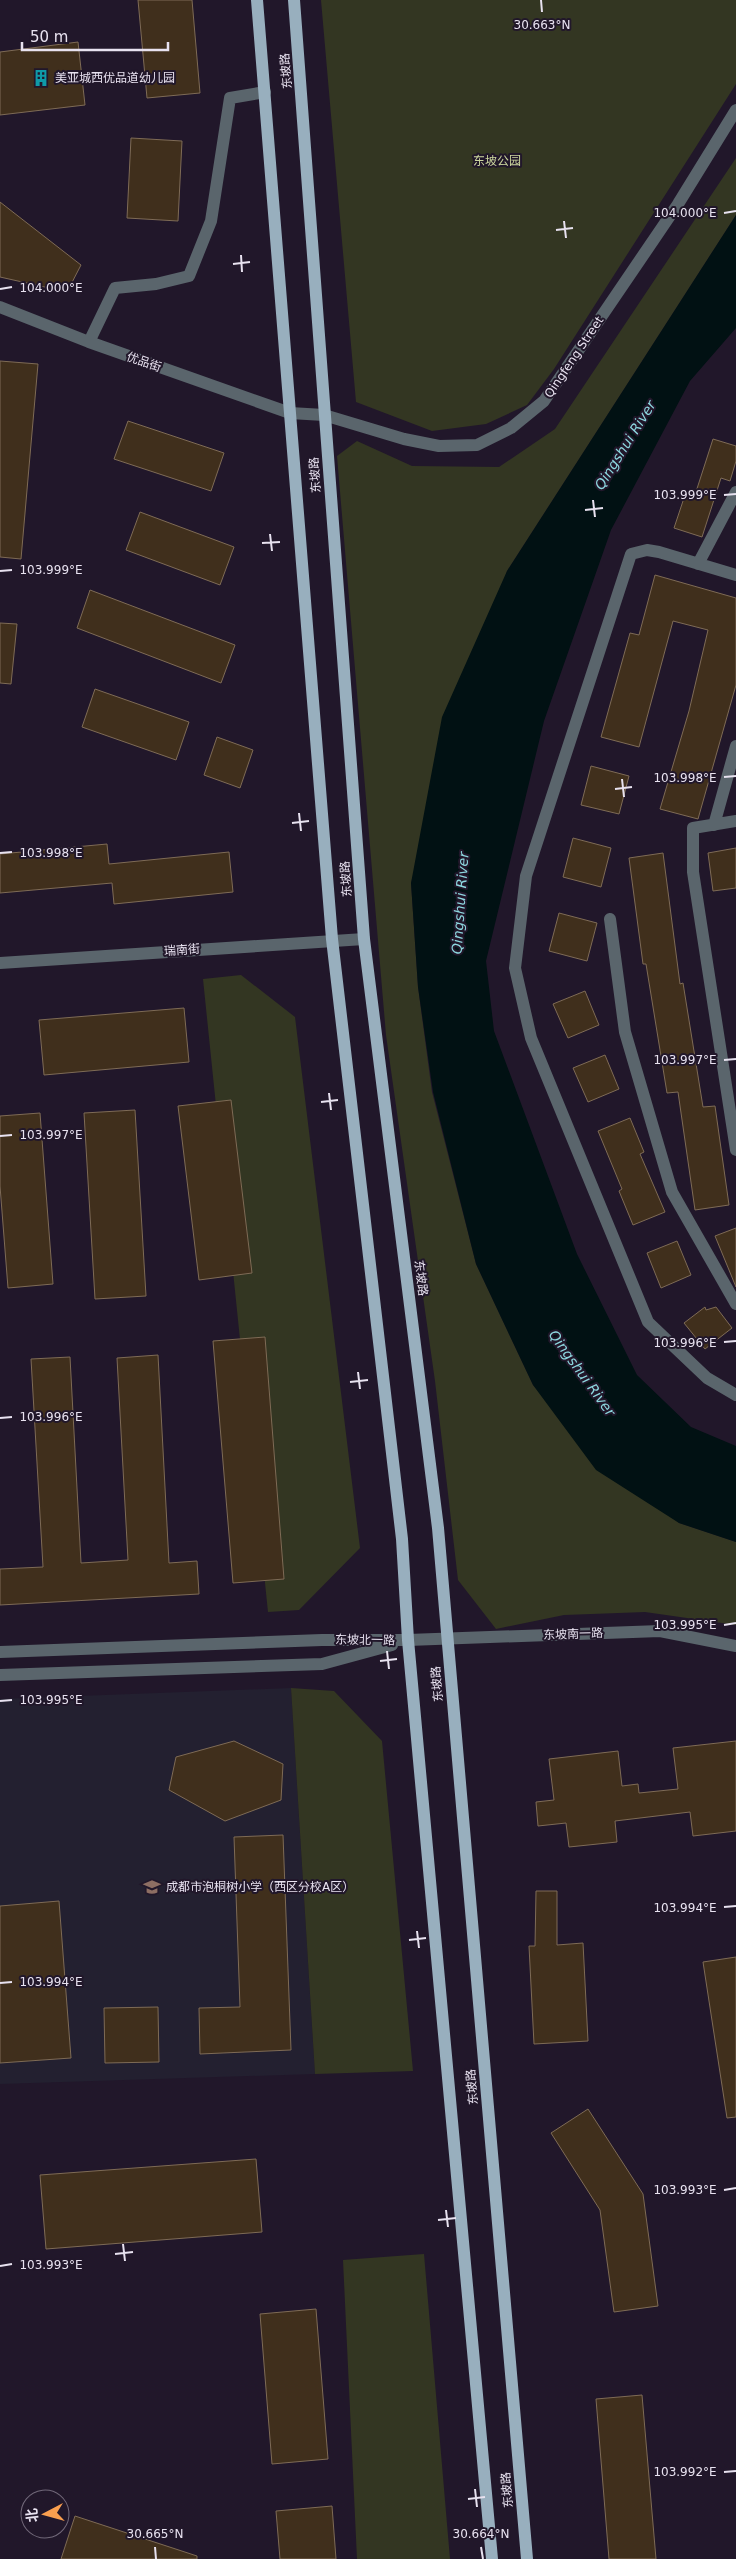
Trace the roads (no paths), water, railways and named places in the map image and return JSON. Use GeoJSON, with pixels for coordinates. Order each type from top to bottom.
{"type":"FeatureCollection","features":[{"type":"Feature","properties":{"kind":"main road","name":"东坡路"},"geometry":{"type":"LineString","coordinates":[[257,0],[332,940],[402,1539],[408,1640],[492,2559]]}},
{"type":"Feature","properties":{"kind":"main road","name":"东坡路"},"geometry":{"type":"LineString","coordinates":[[294,0],[315,256],[324,416],[364,939],[437,1518],[527,2559]]}},
{"type":"Feature","properties":{"kind":"street"},"geometry":{"type":"LineString","coordinates":[[89,342],[115,288],[156,284],[189,276],[211,221],[230,98],[265,92]]}},
{"type":"Feature","properties":{"kind":"street","name":"Qingfeng Street"},"geometry":{"type":"LineString","coordinates":[[290,413],[324,416],[404,439],[439,446],[477,446],[511,428],[544,402],[678,204],[736,110]]}},
{"type":"Feature","properties":{"kind":"street","name":"优品街"},"geometry":{"type":"LineString","coordinates":[[0,307],[89,342],[290,413]]}},
{"type":"Feature","properties":{"kind":"street"},"geometry":{"type":"LineString","coordinates":[[698,564],[736,492]]}},
{"type":"Feature","properties":{"kind":"street"},"geometry":{"type":"LineString","coordinates":[[736,575],[659,552],[647,550],[631,554],[526,876],[514,968],[531,1038],[648,1322],[707,1378],[736,1396]]}},
{"type":"Feature","properties":{"kind":"street"},"geometry":{"type":"LineString","coordinates":[[714,825],[736,746]]}},
{"type":"Feature","properties":{"kind":"street"},"geometry":{"type":"LineString","coordinates":[[736,821],[693,828],[693,872],[736,1150]]}},
{"type":"Feature","properties":{"kind":"street"},"geometry":{"type":"LineString","coordinates":[[610,919],[625,1032],[672,1192],[736,1304]]}},
{"type":"Feature","properties":{"kind":"street","name":"瑞南街"},"geometry":{"type":"LineString","coordinates":[[0,963],[364,939]]}},
{"type":"Feature","properties":{"kind":"street","name":"东坡南一路"},"geometry":{"type":"LineString","coordinates":[[408,1640],[660,1631],[736,1646]]}},
{"type":"Feature","properties":{"kind":"street","name":"东坡北一路"},"geometry":{"type":"LineString","coordinates":[[0,1652],[322,1640],[408,1640]]}},
{"type":"Feature","properties":{"kind":"street","name":"东坡北一路"},"geometry":{"type":"LineString","coordinates":[[0,1675],[322,1664],[408,1640]]}},
{"type":"Feature","properties":{"kind":"water","name":"Qingshui River"},"geometry":{"type":"Polygon","coordinates":[[[736,215],[736,328],[690,381],[611,530],[544,721],[486,961],[494,1031],[577,1254],[637,1375],[691,1427],[736,1446],[736,1542],[679,1523],[596,1470],[533,1385],[476,1264],[433,1092],[418,987],[411,883],[442,717],[507,571],[736,215]]]}},
{"type":"Feature","properties":{"kind":"place","name":"美亚城西优品道幼儿园"},"geometry":{"type":"Point","coordinates":[41,78]}},
{"type":"Feature","properties":{"kind":"place","name":"成都市泡桐树小学（西区分校A区）"},"geometry":{"type":"Point","coordinates":[152,1887]}},
{"type":"Feature","properties":{"kind":"park label","name":"东坡公园"},"geometry":{"type":"Point","coordinates":[497,161]}}]}
